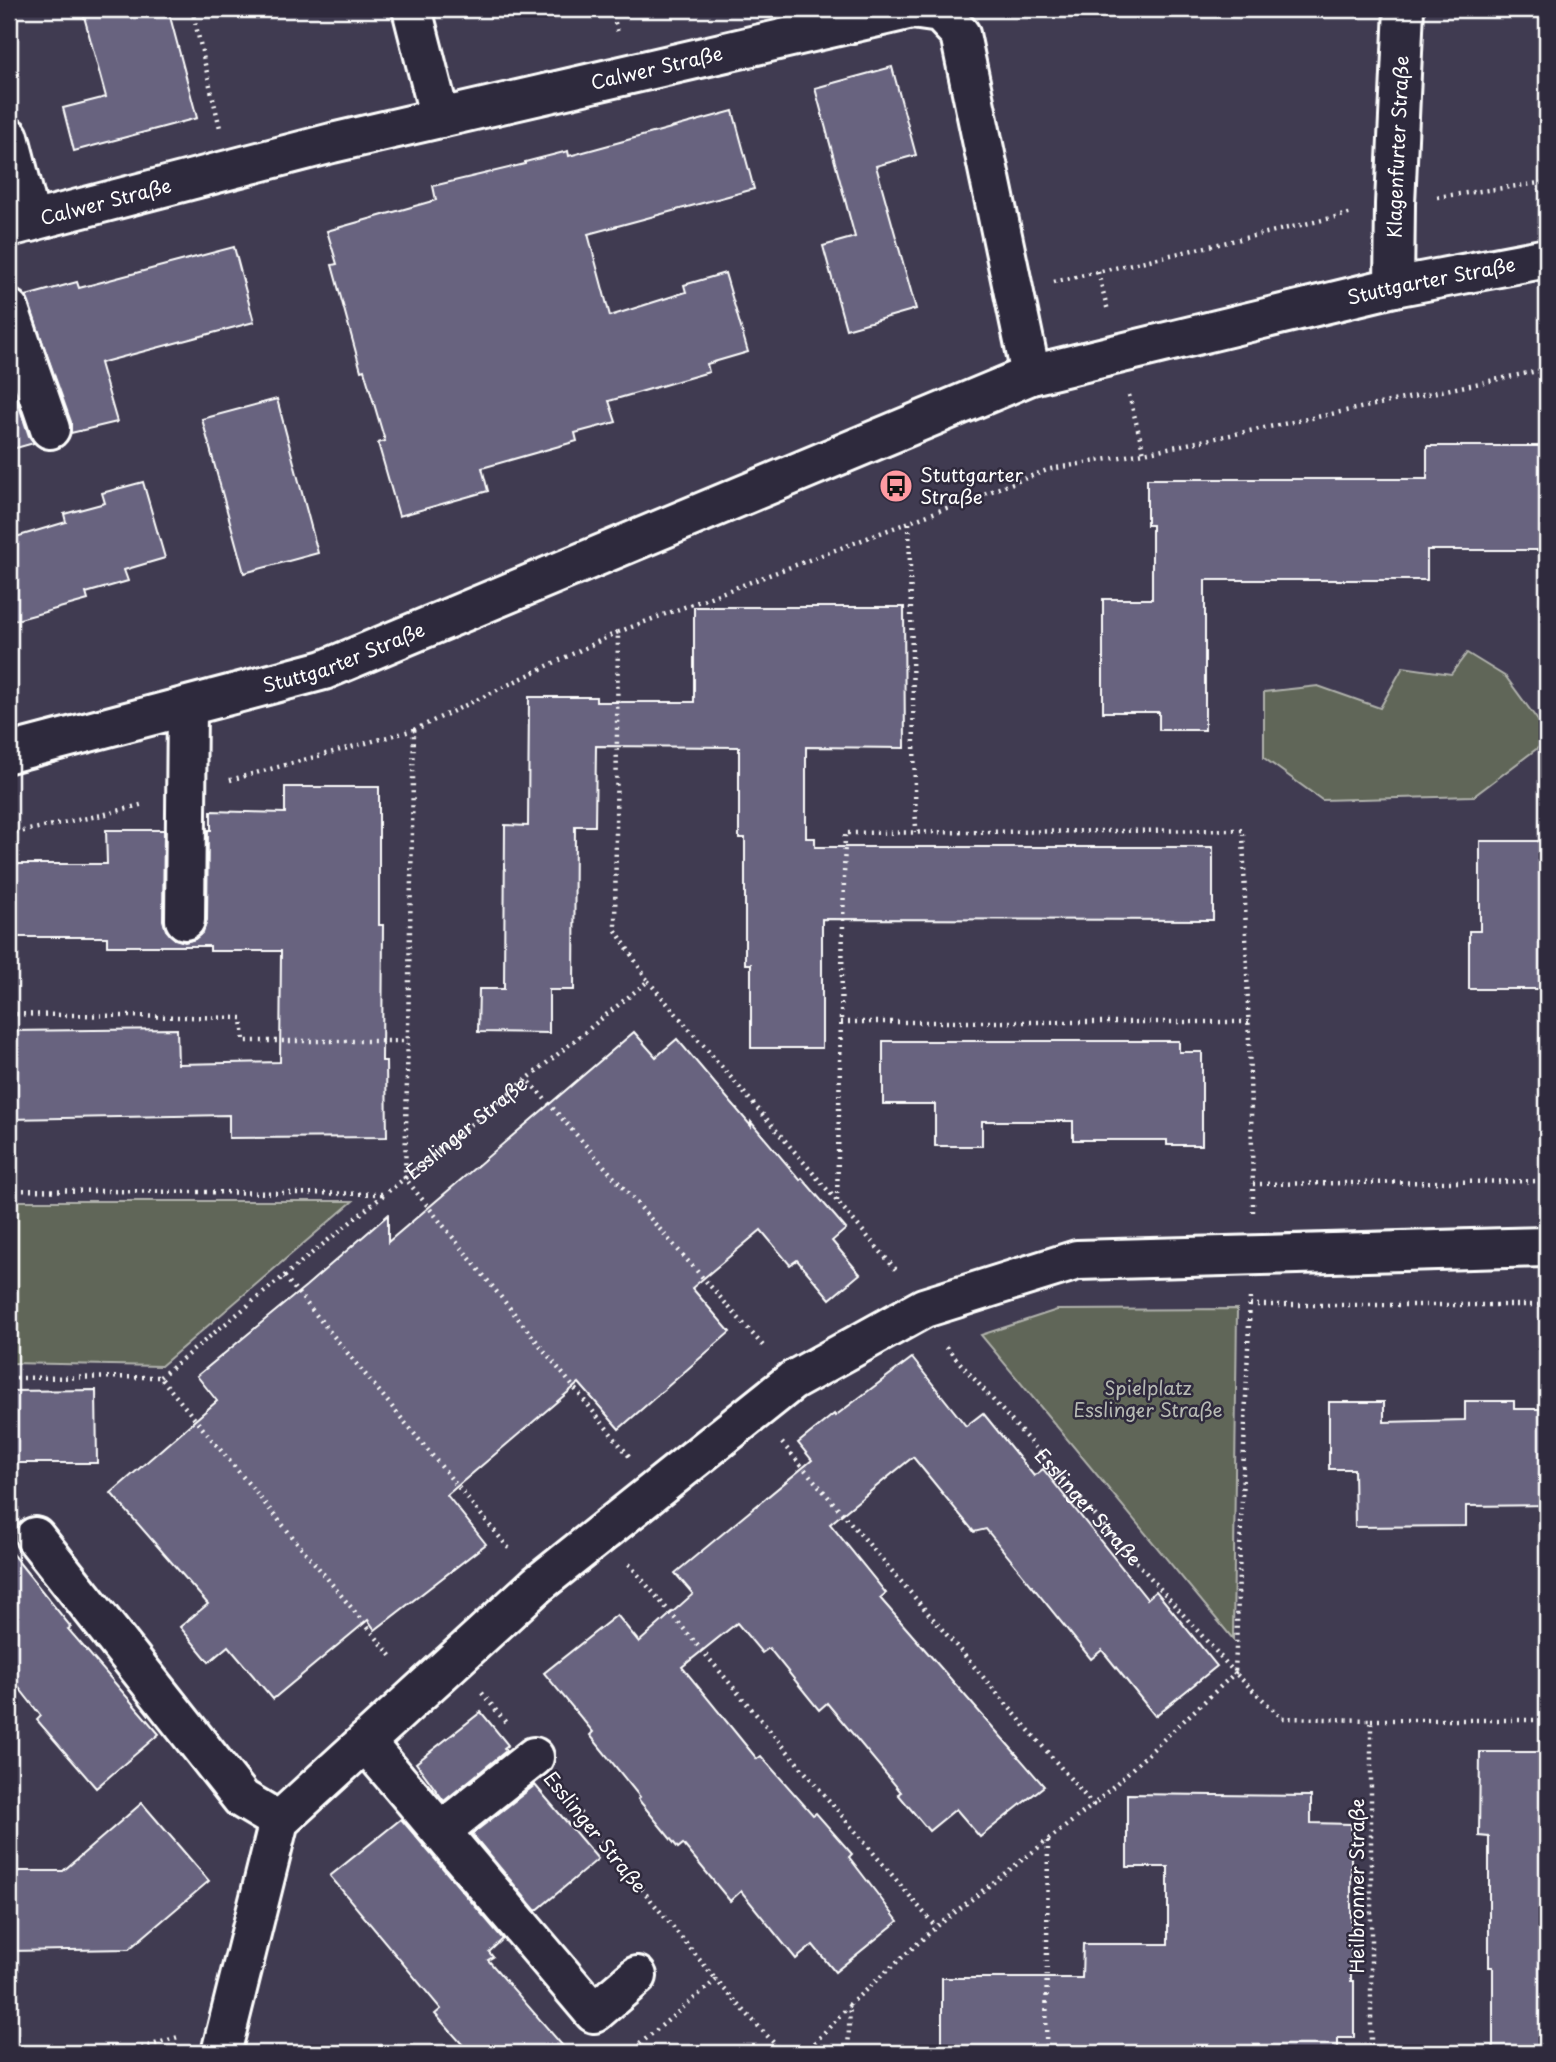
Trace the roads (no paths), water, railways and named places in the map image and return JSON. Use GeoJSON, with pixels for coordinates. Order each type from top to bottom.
{"type":"FeatureCollection","features":[{"type":"Feature","properties":{"kind":"street"},"geometry":{"type":"LineString","coordinates":[[412,9],[440,118]]}},
{"type":"Feature","properties":{"kind":"street","name":"Calwer Straße"},"geometry":{"type":"LineString","coordinates":[[20,224],[827,19],[912,9],[941,11],[960,34],[1031,375]]}},
{"type":"Feature","properties":{"kind":"street","name":"Klagenfurter Straße"},"geometry":{"type":"LineString","coordinates":[[1394,287],[1404,9]]}},
{"type":"Feature","properties":{"kind":"street"},"geometry":{"type":"LineString","coordinates":[[9,137],[20,224]]}},
{"type":"Feature","properties":{"kind":"street","name":"Stuttgarter Straße"},"geometry":{"type":"LineString","coordinates":[[9,753],[324,670],[1031,375],[1394,287],[1547,258]]}},
{"type":"Feature","properties":{"kind":"street"},"geometry":{"type":"LineString","coordinates":[[9,309],[50,429]]}},
{"type":"Feature","properties":{"kind":"street"},"geometry":{"type":"LineString","coordinates":[[185,920],[187,706]]}},
{"type":"Feature","properties":{"kind":"street"},"geometry":{"type":"LineString","coordinates":[[220,2053],[279,1821],[538,1584],[792,1381],[1077,1260],[1547,1247]]}},
{"type":"Feature","properties":{"kind":"street"},"geometry":{"type":"LineString","coordinates":[[35,1537],[242,1799],[279,1821]]}},
{"type":"Feature","properties":{"kind":"street"},"geometry":{"type":"LineString","coordinates":[[365,1742],[594,2013],[637,1976]]}},
{"type":"Feature","properties":{"kind":"street"},"geometry":{"type":"LineString","coordinates":[[441,1831],[534,1757]]}},
{"type":"Feature","properties":{"kind":"place","name":"Stuttgarter Straße"},"geometry":{"type":"Point","coordinates":[896,486]}},
{"type":"Feature","properties":{"kind":"park label","name":"Spielplatz Esslinger Straße"},"geometry":{"type":"Point","coordinates":[1148,1399]}}]}
